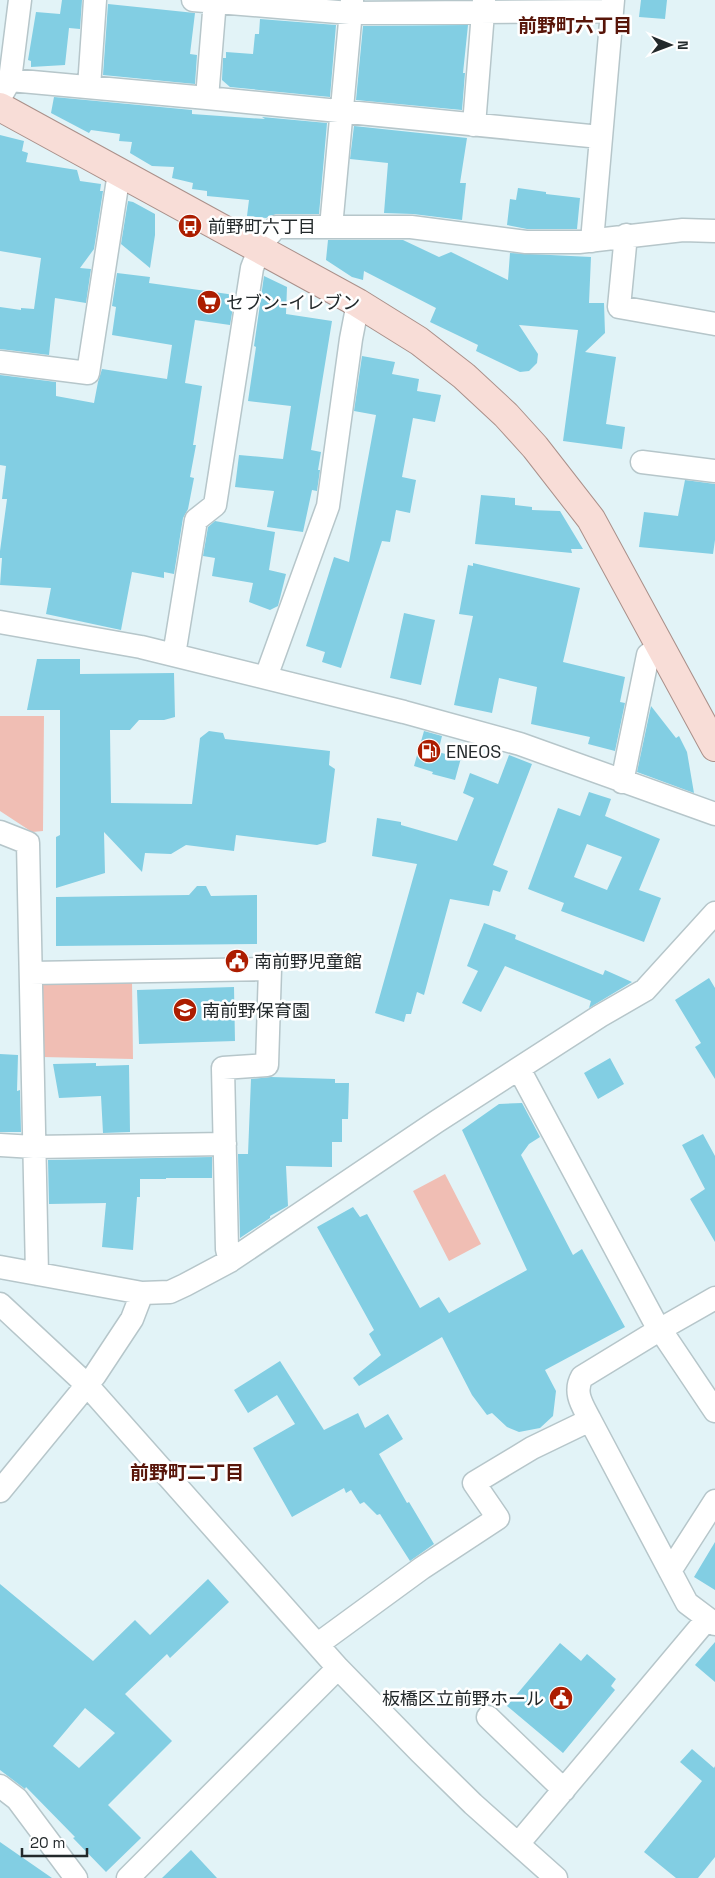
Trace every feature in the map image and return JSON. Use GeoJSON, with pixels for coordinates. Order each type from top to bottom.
{"type":"FeatureCollection","features":[{"type":"Feature","properties":{"kind":"main road"},"geometry":{"type":"LineString","coordinates":[[0,107],[358,303],[419,341],[464,376],[506,415],[536,447],[591,519],[715,747]]}},
{"type":"Feature","properties":{"kind":"street"},"geometry":{"type":"LineString","coordinates":[[20,0],[5,89],[89,87],[600,137]]}},
{"type":"Feature","properties":{"kind":"street"},"geometry":{"type":"LineString","coordinates":[[89,87],[96,0]]}},
{"type":"Feature","properties":{"kind":"street"},"geometry":{"type":"LineString","coordinates":[[207,98],[207,1],[351,6],[612,5],[592,241]]}},
{"type":"Feature","properties":{"kind":"street"},"geometry":{"type":"LineString","coordinates":[[474,125],[484,5]]}},
{"type":"Feature","properties":{"kind":"street"},"geometry":{"type":"LineString","coordinates":[[331,227],[351,6]]}},
{"type":"Feature","properties":{"kind":"street"},"geometry":{"type":"LineString","coordinates":[[0,362],[88,373],[119,173]]}},
{"type":"Feature","properties":{"kind":"street"},"geometry":{"type":"LineString","coordinates":[[174,655],[196,520],[215,505],[252,268],[259,249],[276,227],[411,227],[526,242],[579,242],[626,235],[683,230],[715,231]]}},
{"type":"Feature","properties":{"kind":"street"},"geometry":{"type":"LineString","coordinates":[[626,235],[619,307],[715,324]]}},
{"type":"Feature","properties":{"kind":"street"},"geometry":{"type":"LineString","coordinates":[[266,677],[328,506],[350,339],[358,303]]}},
{"type":"Feature","properties":{"kind":"street"},"geometry":{"type":"LineString","coordinates":[[642,462],[715,471]]}},
{"type":"Feature","properties":{"kind":"street"},"geometry":{"type":"LineString","coordinates":[[0,622],[141,647],[404,712],[520,744],[715,814]]}},
{"type":"Feature","properties":{"kind":"street"},"geometry":{"type":"LineString","coordinates":[[622,782],[648,655],[660,647]]}},
{"type":"Feature","properties":{"kind":"street"},"geometry":{"type":"LineString","coordinates":[[0,832],[28,843],[37,1274]]}},
{"type":"Feature","properties":{"kind":"street"},"geometry":{"type":"LineString","coordinates":[[0,1267],[142,1293],[170,1292],[230,1260],[436,1122],[600,1016],[645,990],[715,913]]}},
{"type":"Feature","properties":{"kind":"street"},"geometry":{"type":"LineString","coordinates":[[31,973],[270,968],[268,1065],[223,1068],[227,1249],[230,1260]]}},
{"type":"Feature","properties":{"kind":"street"},"geometry":{"type":"LineString","coordinates":[[519,1069],[659,1330],[715,1411]]}},
{"type":"Feature","properties":{"kind":"street"},"geometry":{"type":"LineString","coordinates":[[0,1145],[34,1147],[225,1144]]}},
{"type":"Feature","properties":{"kind":"street"},"geometry":{"type":"LineString","coordinates":[[0,1491],[87,1385],[132,1319],[142,1293]]}},
{"type":"Feature","properties":{"kind":"street"},"geometry":{"type":"LineString","coordinates":[[518,1844],[711,1621],[686,1603],[590,1420],[577,1390],[582,1377],[715,1298]]}},
{"type":"Feature","properties":{"kind":"street"},"geometry":{"type":"LineString","coordinates":[[0,1304],[87,1385],[338,1668],[420,1752],[556,1878]]}},
{"type":"Feature","properties":{"kind":"street"},"geometry":{"type":"LineString","coordinates":[[318,1644],[422,1568],[498,1518],[474,1483],[532,1448],[590,1420]]}},
{"type":"Feature","properties":{"kind":"street"},"geometry":{"type":"LineString","coordinates":[[670,1571],[715,1501]]}},
{"type":"Feature","properties":{"kind":"street"},"geometry":{"type":"LineString","coordinates":[[128,1878],[338,1668]]}},
{"type":"Feature","properties":{"kind":"street"},"geometry":{"type":"LineString","coordinates":[[488,1717],[564,1790]]}},
{"type":"Feature","properties":{"kind":"street"},"geometry":{"type":"LineString","coordinates":[[0,1786],[17,1799],[76,1878]]}},
{"type":"Feature","properties":{"kind":"shaded area"},"geometry":{"type":"Polygon","coordinates":[[[0,716],[44,716],[43,831],[32,832],[0,811],[0,716]]]}},
{"type":"Feature","properties":{"kind":"shaded area"},"geometry":{"type":"Polygon","coordinates":[[[46,980],[132,981],[133,1059],[42,1057],[41,987],[46,980]]]}},
{"type":"Feature","properties":{"kind":"shaded area"},"geometry":{"type":"Polygon","coordinates":[[[445,1174],[481,1244],[449,1261],[413,1191],[445,1174]]]}},
{"type":"Feature","properties":{"kind":"building"},"geometry":{"type":"Polygon","coordinates":[[[62,0],[82,0],[80,29],[69,28],[65,65],[31,67],[31,61],[28,60],[36,12],[60,14],[62,0]]]}},
{"type":"Feature","properties":{"kind":"building"},"geometry":{"type":"Polygon","coordinates":[[[641,0],[667,0],[665,19],[639,17],[641,0]]]}},
{"type":"Feature","properties":{"kind":"building"},"geometry":{"type":"Polygon","coordinates":[[[108,4],[195,13],[190,54],[197,55],[195,84],[103,75],[108,4]]]}},
{"type":"Feature","properties":{"kind":"building"},"geometry":{"type":"Polygon","coordinates":[[[260,19],[336,25],[330,97],[230,87],[222,80],[223,58],[226,58],[226,52],[253,54],[255,34],[259,34],[260,19]]]}},
{"type":"Feature","properties":{"kind":"building"},"geometry":{"type":"Polygon","coordinates":[[[468,25],[463,73],[465,73],[462,110],[356,100],[363,26],[468,25]]]}},
{"type":"Feature","properties":{"kind":"building"},"geometry":{"type":"Polygon","coordinates":[[[54,97],[192,110],[192,114],[265,119],[262,117],[327,123],[319,214],[276,214],[266,218],[247,216],[249,200],[207,196],[207,191],[192,189],[193,183],[172,178],[174,167],[152,166],[130,153],[132,142],[119,141],[120,134],[91,130],[89,133],[51,113],[54,97]]]}},
{"type":"Feature","properties":{"kind":"building"},"geometry":{"type":"Polygon","coordinates":[[[354,126],[467,138],[460,183],[466,183],[462,220],[413,214],[384,213],[388,163],[350,159],[354,126]]]}},
{"type":"Feature","properties":{"kind":"building"},"geometry":{"type":"Polygon","coordinates":[[[0,135],[24,141],[22,151],[28,153],[26,162],[77,170],[80,181],[101,184],[100,191],[103,191],[94,249],[80,268],[91,269],[86,303],[55,298],[49,355],[0,349],[0,307],[21,310],[21,308],[34,309],[41,258],[0,251],[0,135]]]}},
{"type":"Feature","properties":{"kind":"building"},"geometry":{"type":"Polygon","coordinates":[[[518,188],[580,198],[577,229],[527,229],[507,225],[510,199],[516,200],[518,188]]]}},
{"type":"Feature","properties":{"kind":"building"},"geometry":{"type":"Polygon","coordinates":[[[128,201],[155,214],[155,235],[150,268],[121,244],[128,201]]]}},
{"type":"Feature","properties":{"kind":"building"},"geometry":{"type":"Polygon","coordinates":[[[328,240],[403,240],[439,257],[451,252],[508,280],[510,253],[591,257],[589,303],[604,303],[605,333],[585,352],[616,357],[606,424],[625,427],[622,449],[563,441],[578,330],[519,325],[538,354],[537,363],[529,371],[520,372],[476,351],[478,345],[430,322],[436,308],[364,271],[363,280],[352,277],[326,260],[328,240]]]}},
{"type":"Feature","properties":{"kind":"building"},"geometry":{"type":"Polygon","coordinates":[[[117,273],[150,277],[149,283],[235,295],[230,325],[195,320],[185,383],[202,386],[193,445],[196,445],[190,477],[194,478],[188,509],[183,518],[174,574],[164,572],[164,578],[132,572],[121,630],[46,614],[51,588],[0,585],[2,558],[0,558],[0,551],[7,499],[2,499],[6,466],[0,465],[0,375],[56,382],[56,396],[94,403],[102,369],[167,379],[172,345],[112,335],[116,307],[112,306],[117,273]]]}},
{"type":"Feature","properties":{"kind":"building"},"geometry":{"type":"Polygon","coordinates":[[[264,276],[287,287],[286,314],[332,321],[311,450],[321,452],[318,470],[320,470],[317,491],[312,490],[303,532],[267,527],[274,491],[235,487],[239,455],[283,459],[291,406],[248,401],[264,276]]]}},
{"type":"Feature","properties":{"kind":"building"},"geometry":{"type":"Polygon","coordinates":[[[362,356],[395,362],[392,374],[419,379],[417,391],[441,395],[435,422],[413,418],[402,477],[416,480],[410,513],[396,510],[390,542],[382,541],[341,668],[322,662],[325,652],[306,646],[334,557],[349,562],[376,415],[354,411],[362,356]]]}},
{"type":"Feature","properties":{"kind":"building"},"geometry":{"type":"Polygon","coordinates":[[[685,480],[715,484],[715,540],[713,554],[639,547],[644,512],[678,516],[685,480]]]}},
{"type":"Feature","properties":{"kind":"building"},"geometry":{"type":"Polygon","coordinates":[[[481,495],[515,498],[515,505],[532,507],[532,510],[560,511],[583,549],[571,549],[572,553],[475,544],[481,495]]]}},
{"type":"Feature","properties":{"kind":"building"},"geometry":{"type":"Polygon","coordinates":[[[215,521],[275,532],[269,570],[286,574],[278,606],[270,610],[249,602],[253,583],[212,576],[215,558],[203,556],[208,527],[215,521]]]}},
{"type":"Feature","properties":{"kind":"building"},"geometry":{"type":"Polygon","coordinates":[[[473,563],[580,588],[563,662],[625,677],[620,702],[625,703],[615,751],[588,744],[590,737],[531,724],[537,687],[499,678],[492,713],[454,705],[473,616],[459,614],[468,565],[473,566],[473,563]]]}},
{"type":"Feature","properties":{"kind":"building"},"geometry":{"type":"Polygon","coordinates":[[[404,613],[435,620],[421,685],[390,678],[404,613]]]}},
{"type":"Feature","properties":{"kind":"building"},"geometry":{"type":"Polygon","coordinates":[[[37,659],[80,659],[80,674],[174,673],[175,717],[164,720],[139,720],[130,730],[110,730],[111,803],[192,804],[200,738],[209,731],[223,733],[225,739],[330,751],[329,765],[335,769],[326,842],[317,845],[236,835],[234,851],[186,845],[171,854],[145,853],[142,872],[104,832],[105,873],[56,888],[56,837],[60,835],[60,710],[27,710],[37,659]]]}},
{"type":"Feature","properties":{"kind":"building"},"geometry":{"type":"Polygon","coordinates":[[[651,706],[676,738],[679,736],[687,752],[694,793],[637,772],[651,706]]]}},
{"type":"Feature","properties":{"kind":"building"},"geometry":{"type":"Polygon","coordinates":[[[424,731],[442,736],[438,752],[461,758],[455,780],[432,774],[433,772],[414,766],[424,731]]]}},
{"type":"Feature","properties":{"kind":"building"},"geometry":{"type":"Polygon","coordinates":[[[509,755],[532,764],[493,865],[508,871],[500,892],[493,890],[489,906],[450,899],[424,995],[417,992],[411,1014],[406,1014],[404,1022],[375,1013],[417,864],[372,856],[377,818],[401,822],[401,825],[457,841],[474,798],[463,793],[470,773],[498,784],[509,755]]]}},
{"type":"Feature","properties":{"kind":"building"},"geometry":{"type":"Polygon","coordinates":[[[589,792],[611,799],[605,816],[660,839],[639,890],[661,898],[644,942],[561,911],[564,903],[528,889],[558,808],[580,816],[589,792]],[[587,844],[574,877],[607,890],[622,857],[587,844]]]}},
{"type":"Feature","properties":{"kind":"building"},"geometry":{"type":"Polygon","coordinates":[[[197,886],[206,886],[211,896],[257,895],[257,944],[56,946],[56,897],[189,895],[197,886]]]}},
{"type":"Feature","properties":{"kind":"building"},"geometry":{"type":"Polygon","coordinates":[[[484,923],[516,935],[515,939],[603,975],[605,970],[632,982],[589,1008],[591,1001],[505,966],[481,1012],[462,1003],[478,971],[467,966],[484,923]]]}},
{"type":"Feature","properties":{"kind":"building"},"geometry":{"type":"Polygon","coordinates":[[[709,978],[715,988],[715,1079],[695,1047],[701,1043],[675,1000],[709,978]]]}},
{"type":"Feature","properties":{"kind":"building"},"geometry":{"type":"Polygon","coordinates":[[[234,987],[235,1041],[139,1044],[137,990],[234,987]]]}},
{"type":"Feature","properties":{"kind":"building"},"geometry":{"type":"Polygon","coordinates":[[[0,1054],[18,1055],[17,1091],[20,1090],[21,1132],[0,1132],[0,1054]]]}},
{"type":"Feature","properties":{"kind":"building"},"geometry":{"type":"Polygon","coordinates":[[[610,1058],[624,1084],[598,1099],[584,1073],[610,1058]]]}},
{"type":"Feature","properties":{"kind":"building"},"geometry":{"type":"Polygon","coordinates":[[[96,1063],[96,1066],[129,1065],[130,1132],[103,1133],[101,1096],[59,1098],[53,1064],[96,1063]]]}},
{"type":"Feature","properties":{"kind":"building"},"geometry":{"type":"Polygon","coordinates":[[[271,1077],[335,1079],[335,1083],[349,1083],[348,1119],[342,1119],[342,1142],[332,1142],[332,1167],[286,1166],[288,1206],[270,1216],[270,1218],[240,1238],[238,1154],[248,1154],[251,1079],[271,1077]]]}},
{"type":"Feature","properties":{"kind":"building"},"geometry":{"type":"Polygon","coordinates":[[[522,1103],[540,1137],[529,1144],[521,1155],[573,1255],[582,1249],[625,1327],[545,1370],[556,1391],[553,1416],[540,1428],[519,1432],[507,1427],[492,1413],[487,1415],[472,1395],[442,1337],[359,1386],[353,1378],[381,1355],[369,1334],[374,1330],[317,1227],[353,1207],[360,1217],[367,1214],[420,1308],[439,1297],[449,1313],[527,1270],[462,1130],[499,1104],[522,1103]]]}},
{"type":"Feature","properties":{"kind":"building"},"geometry":{"type":"Polygon","coordinates":[[[703,1134],[715,1156],[715,1242],[690,1199],[705,1189],[682,1145],[703,1134]]]}},
{"type":"Feature","properties":{"kind":"building"},"geometry":{"type":"Polygon","coordinates":[[[212,1157],[212,1178],[140,1179],[140,1197],[137,1197],[133,1250],[102,1247],[106,1203],[49,1204],[48,1160],[212,1157]]]}},
{"type":"Feature","properties":{"kind":"building"},"geometry":{"type":"Polygon","coordinates":[[[280,1361],[324,1430],[358,1413],[365,1428],[388,1414],[403,1439],[379,1454],[407,1503],[409,1502],[434,1544],[410,1561],[380,1514],[377,1515],[364,1502],[360,1504],[351,1490],[346,1493],[344,1488],[292,1517],[253,1448],[295,1424],[277,1395],[248,1413],[234,1390],[280,1361]]]}},
{"type":"Feature","properties":{"kind":"building"},"geometry":{"type":"Polygon","coordinates":[[[715,1542],[715,1590],[694,1577],[715,1542]]]}},
{"type":"Feature","properties":{"kind":"building"},"geometry":{"type":"Polygon","coordinates":[[[208,1579],[229,1602],[170,1658],[167,1654],[125,1694],[172,1741],[108,1805],[141,1838],[106,1872],[26,1787],[25,1789],[0,1770],[0,1584],[93,1661],[135,1620],[150,1635],[208,1579]],[[85,1708],[53,1746],[79,1768],[115,1733],[85,1708]]]}},
{"type":"Feature","properties":{"kind":"building"},"geometry":{"type":"Polygon","coordinates":[[[715,1642],[715,1682],[695,1665],[715,1642]]]}},
{"type":"Feature","properties":{"kind":"building","name":"板橋区立前野ホール"},"geometry":{"type":"Polygon","coordinates":[[[560,1643],[581,1661],[587,1654],[616,1679],[611,1686],[615,1690],[563,1753],[507,1706],[560,1643]]]}},
{"type":"Feature","properties":{"kind":"building"},"geometry":{"type":"Polygon","coordinates":[[[692,1749],[714,1768],[715,1766],[715,1857],[698,1878],[676,1878],[644,1852],[702,1781],[680,1762],[692,1749]]]}},
{"type":"Feature","properties":{"kind":"building"},"geometry":{"type":"Polygon","coordinates":[[[0,1842],[52,1878],[0,1878],[0,1842]]]}},
{"type":"Feature","properties":{"kind":"building"},"geometry":{"type":"Polygon","coordinates":[[[191,1850],[217,1878],[162,1878],[191,1850]]]}},
{"type":"Feature","properties":{"kind":"place","name":"前野町六丁目"},"geometry":{"type":"Point","coordinates":[190,226]}},
{"type":"Feature","properties":{"kind":"place","name":"セブン-イレブン"},"geometry":{"type":"Point","coordinates":[209,302]}},
{"type":"Feature","properties":{"kind":"place","name":"ENEOS"},"geometry":{"type":"Point","coordinates":[429,751]}},
{"type":"Feature","properties":{"kind":"place","name":"南前野児童館"},"geometry":{"type":"Point","coordinates":[237,961]}},
{"type":"Feature","properties":{"kind":"place","name":"南前野保育園"},"geometry":{"type":"Point","coordinates":[185,1010]}},
{"type":"Feature","properties":{"kind":"place","name":"板橋区立前野ホール"},"geometry":{"type":"Point","coordinates":[561,1698]}},
{"type":"Feature","properties":{"kind":"district","name":"前野町六丁目"},"geometry":{"type":"Point","coordinates":[575,25]}},
{"type":"Feature","properties":{"kind":"district","name":"前野町二丁目"},"geometry":{"type":"Point","coordinates":[187,1472]}}]}
